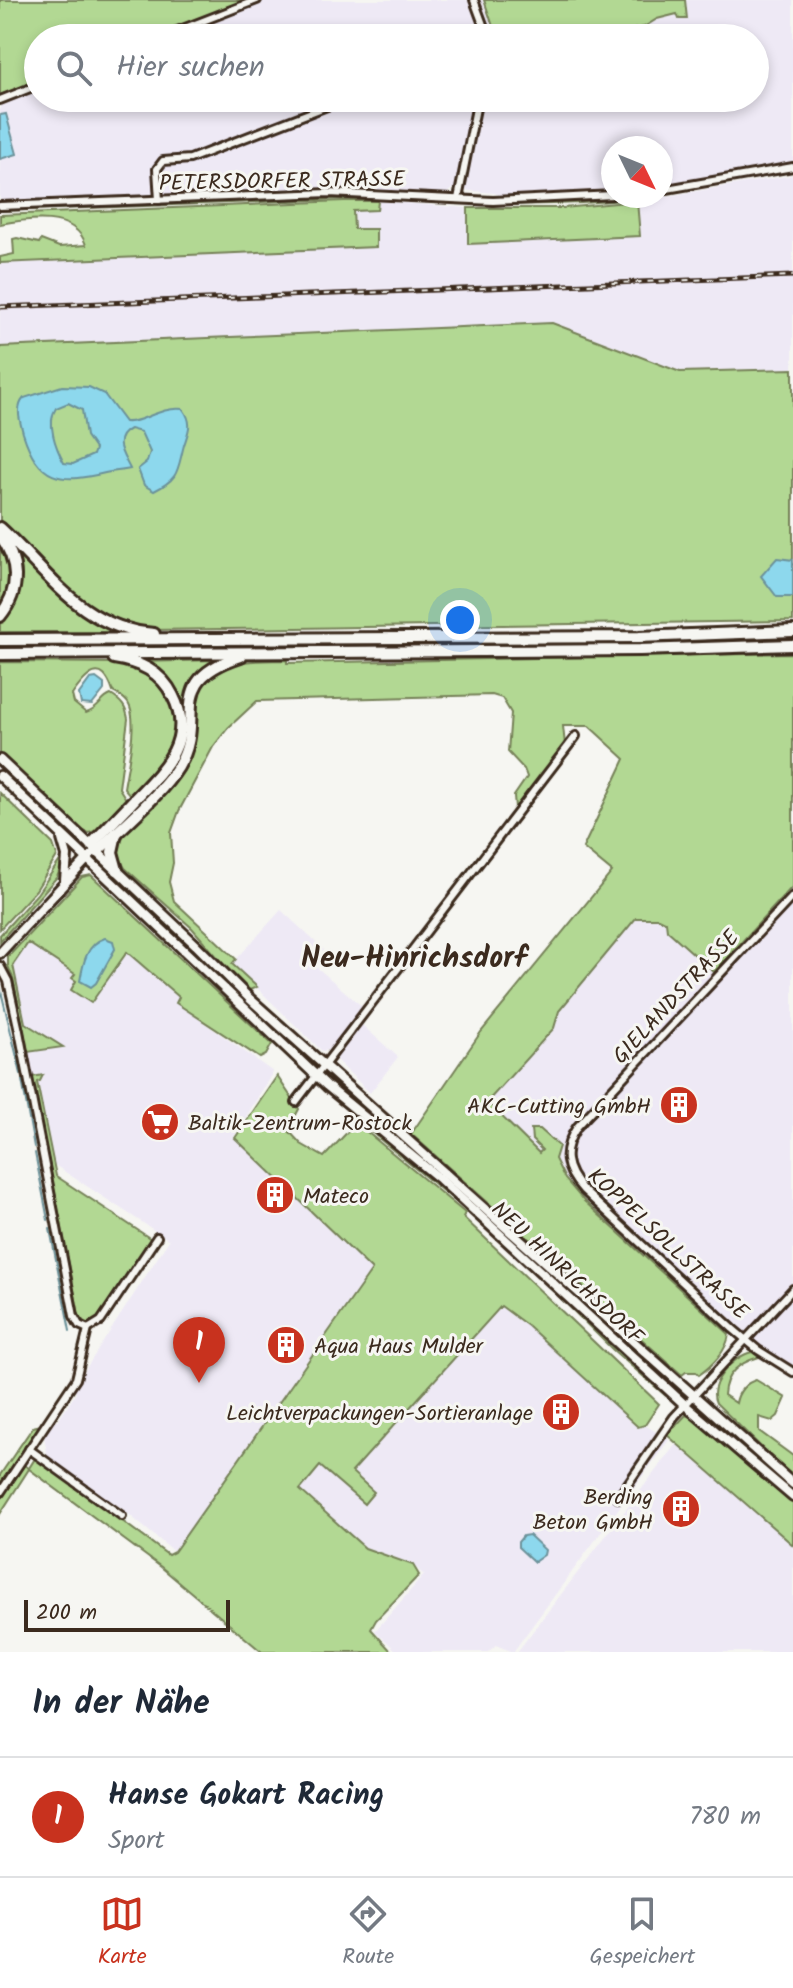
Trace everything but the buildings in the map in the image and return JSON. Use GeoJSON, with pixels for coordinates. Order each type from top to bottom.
{"type":"FeatureCollection","features":[{"type":"Feature","properties":{"kind":"highway"},"geometry":{"type":"LineString","coordinates":[[0,528],[64,594],[92,615],[136,631],[187,639]]}},
{"type":"Feature","properties":{"kind":"highway"},"geometry":{"type":"LineString","coordinates":[[0,535],[11,554],[16,577],[10,601],[0,616]]}},
{"type":"Feature","properties":{"kind":"highway"},"geometry":{"type":"LineString","coordinates":[[0,640],[639,637],[793,631]]}},
{"type":"Feature","properties":{"kind":"highway"},"geometry":{"type":"LineString","coordinates":[[0,654],[640,650],[793,645]]}},
{"type":"Feature","properties":{"kind":"highway"},"geometry":{"type":"LineString","coordinates":[[94,848],[119,829],[180,764],[188,741],[191,695],[198,680],[215,665],[251,652]]}},
{"type":"Feature","properties":{"kind":"highway"},"geometry":{"type":"LineString","coordinates":[[84,653],[135,662],[151,671],[174,696],[180,722],[179,744],[169,763],[94,848]]}},
{"type":"Feature","properties":{"kind":"highway"},"geometry":{"type":"LineString","coordinates":[[117,870],[112,849],[119,829]]}},
{"type":"Feature","properties":{"kind":"main road","name":"NEU HINRICHSDORF"},"geometry":{"type":"LineString","coordinates":[[0,760],[250,999],[793,1484]]}},
{"type":"Feature","properties":{"kind":"main road","name":"NEU HINRICHSDORF"},"geometry":{"type":"LineString","coordinates":[[0,776],[308,1068],[440,1179],[685,1405],[793,1497]]}},
{"type":"Feature","properties":{"kind":"main road"},"geometry":{"type":"LineString","coordinates":[[60,834],[67,853],[65,882]]}},
{"type":"Feature","properties":{"kind":"main road"},"geometry":{"type":"LineString","coordinates":[[0,953],[94,848]]}},
{"type":"Feature","properties":{"kind":"main road"},"geometry":{"type":"LineString","coordinates":[[308,1068],[324,1066]]}},
{"type":"Feature","properties":{"kind":"main road"},"geometry":{"type":"LineString","coordinates":[[317,1076],[328,1073],[336,1077]]}},
{"type":"Feature","properties":{"kind":"street"},"geometry":{"type":"LineString","coordinates":[[195,24],[257,0]]}},
{"type":"Feature","properties":{"kind":"street"},"geometry":{"type":"LineString","coordinates":[[474,0],[483,24]]}},
{"type":"Feature","properties":{"kind":"street"},"geometry":{"type":"LineString","coordinates":[[0,100],[24,91]]}},
{"type":"Feature","properties":{"kind":"street"},"geometry":{"type":"LineString","coordinates":[[159,200],[157,169],[163,161],[190,159],[312,112]]}},
{"type":"Feature","properties":{"kind":"street"},"geometry":{"type":"LineString","coordinates":[[458,199],[475,112]]}},
{"type":"Feature","properties":{"kind":"street"},"geometry":{"type":"LineString","coordinates":[[673,188],[793,167]]}},
{"type":"Feature","properties":{"kind":"street","name":"PETERSDORFER STRASSE"},"geometry":{"type":"LineString","coordinates":[[0,206],[329,193],[517,201],[601,196]]}},
{"type":"Feature","properties":{"kind":"street"},"geometry":{"type":"LineString","coordinates":[[296,1102],[576,736]]}},
{"type":"Feature","properties":{"kind":"street","name":"GIELANDSTRASSE"},"geometry":{"type":"LineString","coordinates":[[566,1163],[567,1144],[577,1127],[793,896]]}},
{"type":"Feature","properties":{"kind":"street"},"geometry":{"type":"LineString","coordinates":[[0,966],[13,1000],[74,1316],[79,1325],[88,1329]]}},
{"type":"Feature","properties":{"kind":"street","name":"KOPPELSOLLSTRASSE"},"geometry":{"type":"LineString","coordinates":[[566,1163],[569,1173],[583,1190],[746,1340],[793,1372]]}},
{"type":"Feature","properties":{"kind":"street"},"geometry":{"type":"LineString","coordinates":[[0,1493],[76,1379],[88,1329],[101,1321],[157,1237]]}},
{"type":"Feature","properties":{"kind":"street"},"geometry":{"type":"LineString","coordinates":[[618,1498],[685,1405],[793,1289]]}},
{"type":"Feature","properties":{"kind":"street"},"geometry":{"type":"LineString","coordinates":[[29,1449],[122,1516]]}},
{"type":"Feature","properties":{"kind":"shaded area"},"geometry":{"type":"Polygon","coordinates":[[[246,0],[793,0],[793,161],[673,183],[673,136],[601,136],[601,192],[503,196],[452,189],[447,193],[338,189],[0,202],[0,96],[24,87],[24,112],[769,112],[769,24],[185,24],[246,0]]]}},
{"type":"Feature","properties":{"kind":"shaded area"},"geometry":{"type":"Polygon","coordinates":[[[793,175],[793,369],[680,372],[552,323],[0,347],[0,263],[375,247],[376,229],[354,230],[353,211],[379,204],[378,201],[468,208],[468,243],[639,236],[637,208],[673,208],[673,195],[793,175]]]}},
{"type":"Feature","properties":{"kind":"shaded area"},"geometry":{"type":"Polygon","coordinates":[[[793,886],[793,1379],[729,1334],[583,1200],[564,1179],[555,1159],[559,1146],[540,1129],[531,1129],[543,1150],[539,1153],[487,1102],[554,1028],[559,1011],[636,918],[658,918],[666,922],[714,972],[793,886]]]}},
{"type":"Feature","properties":{"kind":"shaded area"},"geometry":{"type":"Polygon","coordinates":[[[281,910],[324,950],[313,964],[365,1009],[330,1050],[322,1051],[232,964],[281,910]]]}},
{"type":"Feature","properties":{"kind":"shaded area"},"geometry":{"type":"Polygon","coordinates":[[[27,943],[75,974],[127,952],[180,998],[177,1003],[273,1072],[234,1137],[372,1269],[174,1552],[120,1507],[48,1460],[44,1436],[76,1393],[74,1387],[169,1240],[53,1164],[36,1082],[42,1075],[32,1077],[28,1052],[62,1047],[25,1023],[13,965],[27,943]]]}},
{"type":"Feature","properties":{"kind":"shaded area"},"geometry":{"type":"Polygon","coordinates":[[[361,1024],[398,1057],[370,1093],[334,1058],[361,1024]]]}},
{"type":"Feature","properties":{"kind":"shaded area"},"geometry":{"type":"Polygon","coordinates":[[[501,1305],[638,1427],[645,1425],[669,1440],[513,1652],[496,1645],[488,1652],[398,1652],[375,1631],[424,1575],[413,1565],[365,1548],[299,1489],[320,1466],[364,1503],[352,1472],[501,1305]]]}},
{"type":"Feature","properties":{"kind":"shaded area"},"geometry":{"type":"Polygon","coordinates":[[[676,1444],[793,1545],[793,1652],[517,1652],[676,1444]]]}},
{"type":"Feature","properties":{"kind":"green space"},"geometry":{"type":"Polygon","coordinates":[[[0,0],[246,0],[185,24],[24,24],[24,87],[0,96],[0,0]]]}},
{"type":"Feature","properties":{"kind":"green space"},"geometry":{"type":"Polygon","coordinates":[[[484,0],[685,0],[687,19],[679,19],[677,14],[649,24],[492,24],[484,0]]]}},
{"type":"Feature","properties":{"kind":"green space"},"geometry":{"type":"Polygon","coordinates":[[[377,198],[0,211],[0,210],[377,198]]]}},
{"type":"Feature","properties":{"kind":"green space"},"geometry":{"type":"Polygon","coordinates":[[[601,198],[601,201],[546,204],[514,204],[601,198]]]}},
{"type":"Feature","properties":{"kind":"green space"},"geometry":{"type":"Polygon","coordinates":[[[387,199],[514,204],[482,204],[387,199]]]}},
{"type":"Feature","properties":{"kind":"green space"},"geometry":{"type":"Polygon","coordinates":[[[378,201],[377,210],[353,211],[354,229],[376,229],[376,247],[0,263],[0,257],[14,254],[13,239],[17,238],[39,243],[41,240],[59,247],[86,245],[80,234],[61,222],[36,219],[0,224],[0,215],[378,201]]]}},
{"type":"Feature","properties":{"kind":"green space"},"geometry":{"type":"Polygon","coordinates":[[[601,204],[601,208],[638,208],[640,236],[468,244],[468,208],[563,208],[601,204]]]}},
{"type":"Feature","properties":{"kind":"green space"},"geometry":{"type":"Polygon","coordinates":[[[552,323],[680,372],[793,369],[793,621],[149,630],[105,617],[62,588],[0,523],[0,347],[552,323]]]}},
{"type":"Feature","properties":{"kind":"green space"},"geometry":{"type":"Polygon","coordinates":[[[0,540],[11,576],[0,611],[0,540]]]}},
{"type":"Feature","properties":{"kind":"green space"},"geometry":{"type":"Polygon","coordinates":[[[9,540],[44,578],[126,632],[0,632],[0,621],[13,602],[16,583],[9,540]]]}},
{"type":"Feature","properties":{"kind":"green space"},"geometry":{"type":"Polygon","coordinates":[[[793,653],[793,886],[714,972],[667,930],[666,922],[658,918],[636,918],[559,1011],[554,1028],[487,1102],[539,1153],[542,1150],[532,1140],[531,1129],[540,1129],[559,1146],[555,1159],[565,1179],[583,1200],[729,1334],[722,1352],[709,1367],[699,1375],[686,1372],[682,1375],[411,1134],[481,1032],[612,872],[583,848],[625,759],[589,726],[563,726],[565,745],[515,808],[514,796],[527,777],[524,769],[508,752],[511,713],[502,698],[492,695],[257,701],[213,747],[179,811],[171,833],[173,863],[169,882],[174,901],[236,959],[232,964],[257,987],[247,991],[192,928],[125,868],[119,854],[120,841],[125,829],[174,779],[195,694],[209,674],[227,665],[267,660],[287,660],[287,663],[793,653]]]}},
{"type":"Feature","properties":{"kind":"green space"},"geometry":{"type":"Polygon","coordinates":[[[214,660],[196,678],[183,749],[166,778],[102,843],[100,841],[170,770],[182,741],[182,713],[142,662],[214,660]]]}},
{"type":"Feature","properties":{"kind":"green space"},"geometry":{"type":"Polygon","coordinates":[[[0,662],[125,663],[157,679],[175,705],[177,732],[165,760],[130,795],[124,788],[132,732],[128,703],[113,692],[109,681],[99,672],[88,676],[72,695],[74,703],[86,713],[111,695],[123,705],[128,719],[119,788],[126,799],[95,831],[89,833],[81,830],[0,755],[0,662]]]}},
{"type":"Feature","properties":{"kind":"green space"},"geometry":{"type":"Polygon","coordinates":[[[0,793],[53,844],[57,856],[36,890],[0,929],[0,793]]]}},
{"type":"Feature","properties":{"kind":"green space"},"geometry":{"type":"Polygon","coordinates":[[[64,859],[57,877],[0,941],[0,935],[37,894],[64,859]]]}},
{"type":"Feature","properties":{"kind":"green space"},"geometry":{"type":"Polygon","coordinates":[[[102,866],[313,1061],[312,1063],[102,866]]]}},
{"type":"Feature","properties":{"kind":"green space"},"geometry":{"type":"Polygon","coordinates":[[[91,875],[272,1044],[266,1055],[260,1058],[176,1003],[179,997],[127,952],[91,1003],[71,990],[76,981],[72,978],[75,974],[28,943],[13,965],[25,1023],[63,1047],[28,1052],[8,957],[82,877],[91,875]]]}},
{"type":"Feature","properties":{"kind":"green space"},"geometry":{"type":"Polygon","coordinates":[[[43,1075],[37,1082],[56,1176],[151,1239],[98,1319],[92,1323],[85,1323],[79,1315],[32,1077],[43,1075]]]}},
{"type":"Feature","properties":{"kind":"green space"},"geometry":{"type":"Polygon","coordinates":[[[277,1076],[299,1109],[288,1130],[301,1144],[324,1157],[355,1124],[361,1127],[465,1213],[463,1217],[659,1404],[645,1425],[638,1427],[528,1326],[501,1306],[352,1472],[374,1492],[364,1504],[320,1466],[300,1490],[365,1548],[413,1565],[419,1575],[371,1629],[392,1652],[262,1652],[161,1567],[29,1469],[0,1514],[0,1475],[33,1427],[41,1425],[18,1461],[29,1468],[36,1457],[168,1555],[174,1552],[372,1270],[235,1138],[277,1076]]]}},
{"type":"Feature","properties":{"kind":"green space"},"geometry":{"type":"Polygon","coordinates":[[[334,1084],[443,1173],[677,1382],[674,1385],[441,1175],[334,1084]]]}},
{"type":"Feature","properties":{"kind":"green space"},"geometry":{"type":"Polygon","coordinates":[[[352,1116],[366,1123],[476,1215],[666,1396],[467,1211],[352,1116]]]}},
{"type":"Feature","properties":{"kind":"green space"},"geometry":{"type":"Polygon","coordinates":[[[752,1352],[759,1357],[734,1370],[727,1381],[724,1395],[736,1403],[743,1388],[756,1380],[786,1398],[778,1416],[772,1421],[759,1417],[759,1431],[793,1456],[793,1478],[716,1403],[714,1396],[718,1380],[737,1359],[752,1352]]]}},
{"type":"Feature","properties":{"kind":"green space"},"geometry":{"type":"Polygon","coordinates":[[[686,1415],[699,1421],[793,1503],[793,1545],[667,1435],[686,1415]]]}},
{"type":"Feature","properties":{"kind":"water"},"geometry":{"type":"Polygon","coordinates":[[[6,114],[17,154],[0,159],[0,115],[6,114]]]}},
{"type":"Feature","properties":{"kind":"water"},"geometry":{"type":"Polygon","coordinates":[[[62,386],[89,387],[104,394],[125,422],[166,410],[183,409],[189,427],[176,473],[169,482],[154,491],[144,485],[138,469],[147,462],[150,452],[141,432],[130,429],[124,433],[120,443],[130,469],[75,478],[53,475],[44,470],[29,449],[19,410],[24,398],[62,386]],[[68,403],[56,408],[53,414],[53,436],[64,463],[73,464],[93,455],[95,449],[86,436],[82,410],[68,403]]]}},
{"type":"Feature","properties":{"kind":"water"},"geometry":{"type":"Polygon","coordinates":[[[777,558],[793,560],[793,597],[777,597],[761,576],[777,558]]]}},
{"type":"Feature","properties":{"kind":"water"},"geometry":{"type":"Polygon","coordinates":[[[96,678],[104,684],[104,690],[92,705],[81,704],[79,694],[90,679],[96,678]]]}},
{"type":"Feature","properties":{"kind":"water"},"geometry":{"type":"Polygon","coordinates":[[[105,938],[113,941],[115,949],[91,987],[80,981],[84,962],[94,945],[105,938]]]}},
{"type":"Feature","properties":{"kind":"water"},"geometry":{"type":"Polygon","coordinates":[[[529,1535],[545,1550],[544,1555],[534,1562],[518,1547],[523,1536],[529,1535]]]}},
{"type":"Feature","properties":{"kind":"waterway"},"geometry":{"type":"LineString","coordinates":[[0,987],[21,1074]]}},
{"type":"Feature","properties":{"kind":"waterway"},"geometry":{"type":"LineString","coordinates":[[22,1080],[34,1147]]}},
{"type":"Feature","properties":{"kind":"waterway"},"geometry":{"type":"LineString","coordinates":[[35,1153],[48,1220]]}},
{"type":"Feature","properties":{"kind":"waterway"},"geometry":{"type":"LineString","coordinates":[[50,1229],[70,1331]]}},
{"type":"Feature","properties":{"kind":"railway"},"geometry":{"type":"LineString","coordinates":[[0,307],[793,276]]}},
{"type":"Feature","properties":{"kind":"place","name":"AKC-Cutting GmbH"},"geometry":{"type":"Point","coordinates":[679,1105]}},
{"type":"Feature","properties":{"kind":"place","name":"Baltik-Zentrum-Rostock"},"geometry":{"type":"Point","coordinates":[160,1122]}},
{"type":"Feature","properties":{"kind":"place","name":"Mateco"},"geometry":{"type":"Point","coordinates":[275,1195]}},
{"type":"Feature","properties":{"kind":"place","name":"Aqua Haus Mulder"},"geometry":{"type":"Point","coordinates":[286,1345]}},
{"type":"Feature","properties":{"kind":"place","name":"Hanse Gokart Racing"},"geometry":{"type":"Point","coordinates":[199,1383]}},
{"type":"Feature","properties":{"kind":"place","name":"Leichtverpackungen-Sortieranlage"},"geometry":{"type":"Point","coordinates":[561,1412]}},
{"type":"Feature","properties":{"kind":"place","name":"Berding Beton GmbH"},"geometry":{"type":"Point","coordinates":[681,1509]}},
{"type":"Feature","properties":{"kind":"district","name":"Neu-Hinrichsdorf"},"geometry":{"type":"Point","coordinates":[414,957]}}]}
